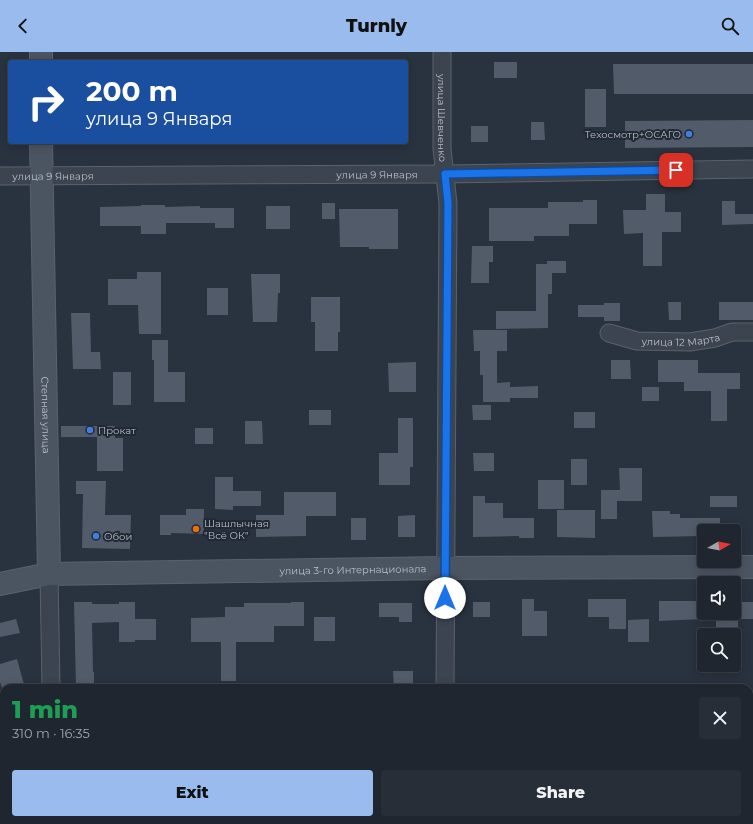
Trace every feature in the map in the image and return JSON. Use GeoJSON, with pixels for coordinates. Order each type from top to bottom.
{"type":"FeatureCollection","features":[{"type":"Feature","properties":{"kind":"street","name":"улица Шевченко"},"geometry":{"type":"LineString","coordinates":[[442,52],[442,149],[448,211],[445,684]]}},
{"type":"Feature","properties":{"kind":"street","name":"Степная улица"},"geometry":{"type":"LineString","coordinates":[[41,144],[51,684]]}},
{"type":"Feature","properties":{"kind":"street","name":"улица 9 Января"},"geometry":{"type":"LineString","coordinates":[[0,176],[445,174],[753,169]]}},
{"type":"Feature","properties":{"kind":"street","name":"улица 12 Марта"},"geometry":{"type":"LineString","coordinates":[[609,333],[637,340],[690,342],[715,338],[732,332],[753,332]]}},
{"type":"Feature","properties":{"kind":"street","name":"улица 3-го Интернационала"},"geometry":{"type":"LineString","coordinates":[[0,584],[49,574],[445,568],[753,567]]}},
{"type":"Feature","properties":{"kind":"building"},"geometry":{"type":"Polygon","coordinates":[[[494,62],[517,62],[517,78],[494,78],[494,62]]]}},
{"type":"Feature","properties":{"kind":"building"},"geometry":{"type":"Polygon","coordinates":[[[613,64],[753,64],[753,94],[614,94],[613,64]]]}},
{"type":"Feature","properties":{"kind":"building"},"geometry":{"type":"Polygon","coordinates":[[[585,89],[606,89],[606,127],[585,127],[585,89]]]}},
{"type":"Feature","properties":{"kind":"building","name":"Техосмотр+ОСАГО"},"geometry":{"type":"Polygon","coordinates":[[[753,120],[753,147],[625,148],[625,121],[753,120]]]}},
{"type":"Feature","properties":{"kind":"building"},"geometry":{"type":"Polygon","coordinates":[[[531,122],[544,122],[545,140],[531,140],[531,122]]]}},
{"type":"Feature","properties":{"kind":"building"},"geometry":{"type":"Polygon","coordinates":[[[471,126],[488,126],[488,142],[471,142],[471,126]]]}},
{"type":"Feature","properties":{"kind":"building"},"geometry":{"type":"Polygon","coordinates":[[[646,194],[665,194],[665,212],[681,212],[681,232],[662,232],[662,266],[643,266],[643,233],[624,234],[623,210],[646,210],[646,194]]]}},
{"type":"Feature","properties":{"kind":"building"},"geometry":{"type":"Polygon","coordinates":[[[583,200],[597,200],[597,224],[569,224],[569,236],[534,236],[534,241],[489,241],[489,208],[548,208],[548,202],[583,202],[583,200]]]}},
{"type":"Feature","properties":{"kind":"building"},"geometry":{"type":"Polygon","coordinates":[[[722,201],[735,201],[735,214],[753,214],[753,224],[722,225],[722,201]]]}},
{"type":"Feature","properties":{"kind":"building"},"geometry":{"type":"Polygon","coordinates":[[[322,203],[335,203],[335,219],[322,219],[322,203]]]}},
{"type":"Feature","properties":{"kind":"building"},"geometry":{"type":"Polygon","coordinates":[[[165,205],[165,207],[200,206],[200,208],[234,208],[234,228],[215,228],[215,223],[166,223],[166,234],[141,234],[141,226],[100,226],[100,207],[165,205]]]}},
{"type":"Feature","properties":{"kind":"building"},"geometry":{"type":"Polygon","coordinates":[[[266,206],[290,206],[290,229],[266,229],[266,206]]]}},
{"type":"Feature","properties":{"kind":"building"},"geometry":{"type":"Polygon","coordinates":[[[339,209],[398,209],[398,249],[340,247],[339,209]]]}},
{"type":"Feature","properties":{"kind":"building"},"geometry":{"type":"Polygon","coordinates":[[[472,246],[493,246],[493,262],[489,262],[489,283],[471,283],[472,246]]]}},
{"type":"Feature","properties":{"kind":"building"},"geometry":{"type":"Polygon","coordinates":[[[547,261],[566,261],[566,273],[552,273],[552,294],[548,294],[548,328],[496,329],[496,311],[536,311],[536,264],[547,264],[547,261]]]}},
{"type":"Feature","properties":{"kind":"building"},"geometry":{"type":"Polygon","coordinates":[[[137,272],[161,272],[161,334],[139,334],[138,305],[108,305],[108,279],[137,279],[137,272]]]}},
{"type":"Feature","properties":{"kind":"building"},"geometry":{"type":"Polygon","coordinates":[[[251,274],[280,274],[277,322],[253,322],[251,274]]]}},
{"type":"Feature","properties":{"kind":"building"},"geometry":{"type":"Polygon","coordinates":[[[207,288],[228,288],[228,315],[207,315],[207,288]]]}},
{"type":"Feature","properties":{"kind":"building"},"geometry":{"type":"Polygon","coordinates":[[[311,297],[340,297],[340,332],[338,332],[338,351],[315,351],[315,322],[311,322],[311,297]]]}},
{"type":"Feature","properties":{"kind":"building"},"geometry":{"type":"Polygon","coordinates":[[[668,302],[681,302],[681,320],[669,320],[668,302]]]}},
{"type":"Feature","properties":{"kind":"building"},"geometry":{"type":"Polygon","coordinates":[[[719,302],[753,302],[753,320],[719,320],[719,302]]]}},
{"type":"Feature","properties":{"kind":"building"},"geometry":{"type":"Polygon","coordinates":[[[604,303],[620,303],[620,321],[604,321],[604,317],[578,317],[578,305],[604,305],[604,303]]]}},
{"type":"Feature","properties":{"kind":"building"},"geometry":{"type":"Polygon","coordinates":[[[71,313],[90,313],[91,352],[100,352],[101,369],[73,369],[71,313]]]}},
{"type":"Feature","properties":{"kind":"building"},"geometry":{"type":"Polygon","coordinates":[[[473,330],[507,330],[507,351],[497,351],[497,383],[510,382],[510,387],[538,386],[538,398],[510,398],[510,402],[483,402],[483,375],[480,375],[480,351],[474,351],[473,330]]]}},
{"type":"Feature","properties":{"kind":"building"},"geometry":{"type":"Polygon","coordinates":[[[152,340],[168,340],[168,372],[185,372],[185,402],[154,402],[154,360],[152,360],[152,340]]]}},
{"type":"Feature","properties":{"kind":"building"},"geometry":{"type":"Polygon","coordinates":[[[611,360],[630,360],[631,379],[611,379],[611,360]]]}},
{"type":"Feature","properties":{"kind":"building"},"geometry":{"type":"Polygon","coordinates":[[[658,360],[698,360],[698,373],[740,373],[740,389],[727,389],[727,421],[711,421],[711,391],[684,391],[684,382],[658,382],[658,360]]]}},
{"type":"Feature","properties":{"kind":"building"},"geometry":{"type":"Polygon","coordinates":[[[416,362],[416,392],[389,392],[388,363],[416,362]]]}},
{"type":"Feature","properties":{"kind":"building"},"geometry":{"type":"Polygon","coordinates":[[[113,372],[131,372],[131,405],[113,405],[113,372]]]}},
{"type":"Feature","properties":{"kind":"building"},"geometry":{"type":"Polygon","coordinates":[[[642,387],[659,387],[659,401],[642,401],[642,387]]]}},
{"type":"Feature","properties":{"kind":"building"},"geometry":{"type":"Polygon","coordinates":[[[472,405],[491,405],[491,420],[473,420],[472,405]]]}},
{"type":"Feature","properties":{"kind":"building"},"geometry":{"type":"Polygon","coordinates":[[[309,410],[331,410],[331,425],[309,425],[309,410]]]}},
{"type":"Feature","properties":{"kind":"building"},"geometry":{"type":"Polygon","coordinates":[[[574,412],[595,412],[595,428],[574,428],[574,412]]]}},
{"type":"Feature","properties":{"kind":"building"},"geometry":{"type":"Polygon","coordinates":[[[398,418],[413,418],[413,467],[410,467],[410,485],[379,485],[379,453],[398,453],[398,418]]]}},
{"type":"Feature","properties":{"kind":"building"},"geometry":{"type":"Polygon","coordinates":[[[245,421],[262,421],[263,444],[245,444],[245,421]]]}},
{"type":"Feature","properties":{"kind":"building"},"geometry":{"type":"Polygon","coordinates":[[[61,426],[115,426],[115,438],[123,438],[123,471],[97,471],[97,437],[61,437],[61,426]]]}},
{"type":"Feature","properties":{"kind":"building"},"geometry":{"type":"Polygon","coordinates":[[[195,428],[213,428],[213,444],[195,444],[195,428]]]}},
{"type":"Feature","properties":{"kind":"building"},"geometry":{"type":"Polygon","coordinates":[[[473,453],[494,453],[494,471],[474,471],[473,453]]]}},
{"type":"Feature","properties":{"kind":"building"},"geometry":{"type":"Polygon","coordinates":[[[571,459],[587,459],[587,485],[571,485],[571,459]]]}},
{"type":"Feature","properties":{"kind":"building"},"geometry":{"type":"Polygon","coordinates":[[[619,468],[642,468],[642,501],[617,501],[617,519],[601,519],[601,490],[620,490],[619,468]]]}},
{"type":"Feature","properties":{"kind":"building"},"geometry":{"type":"Polygon","coordinates":[[[215,477],[233,477],[233,491],[261,491],[261,506],[233,506],[233,510],[215,509],[215,477]]]}},
{"type":"Feature","properties":{"kind":"building"},"geometry":{"type":"Polygon","coordinates":[[[538,480],[564,480],[564,509],[538,509],[538,480]]]}},
{"type":"Feature","properties":{"kind":"building"},"geometry":{"type":"Polygon","coordinates":[[[76,481],[106,481],[105,515],[131,515],[130,549],[82,548],[83,494],[76,494],[76,481]]]}},
{"type":"Feature","properties":{"kind":"building"},"geometry":{"type":"Polygon","coordinates":[[[284,492],[336,492],[336,516],[306,516],[306,536],[256,537],[256,515],[284,515],[284,492]]]}},
{"type":"Feature","properties":{"kind":"building"},"geometry":{"type":"Polygon","coordinates":[[[473,496],[485,496],[485,503],[503,503],[503,518],[534,518],[534,538],[519,538],[519,536],[473,537],[473,496]]]}},
{"type":"Feature","properties":{"kind":"building"},"geometry":{"type":"Polygon","coordinates":[[[710,496],[737,496],[737,507],[710,507],[710,496]]]}},
{"type":"Feature","properties":{"kind":"building"},"geometry":{"type":"Polygon","coordinates":[[[186,509],[204,509],[204,534],[171,533],[171,535],[160,535],[160,515],[186,515],[186,509]]]}},
{"type":"Feature","properties":{"kind":"building"},"geometry":{"type":"Polygon","coordinates":[[[557,510],[595,510],[595,538],[557,537],[557,510]]]}},
{"type":"Feature","properties":{"kind":"building"},"geometry":{"type":"Polygon","coordinates":[[[652,511],[670,511],[670,514],[680,514],[680,518],[720,518],[720,524],[697,524],[697,536],[653,537],[652,511]]]}},
{"type":"Feature","properties":{"kind":"building"},"geometry":{"type":"Polygon","coordinates":[[[415,515],[415,537],[398,537],[398,516],[415,515]]]}},
{"type":"Feature","properties":{"kind":"building"},"geometry":{"type":"Polygon","coordinates":[[[351,518],[366,518],[366,540],[351,540],[351,518]]]}},
{"type":"Feature","properties":{"kind":"building"},"geometry":{"type":"Polygon","coordinates":[[[522,599],[534,599],[534,611],[547,611],[547,636],[522,636],[522,599]]]}},
{"type":"Feature","properties":{"kind":"building"},"geometry":{"type":"Polygon","coordinates":[[[588,599],[626,599],[626,629],[609,629],[609,617],[588,617],[588,599]]]}},
{"type":"Feature","properties":{"kind":"building"},"geometry":{"type":"Polygon","coordinates":[[[659,601],[697,601],[697,619],[659,621],[659,601]]]}},
{"type":"Feature","properties":{"kind":"building"},"geometry":{"type":"Polygon","coordinates":[[[74,602],[119,604],[119,602],[135,602],[135,619],[156,619],[156,640],[135,640],[135,642],[119,642],[119,622],[92,623],[94,684],[76,684],[74,602]]]}},
{"type":"Feature","properties":{"kind":"building"},"geometry":{"type":"Polygon","coordinates":[[[304,602],[304,626],[274,626],[274,642],[236,642],[236,681],[221,681],[221,642],[191,642],[191,618],[225,617],[225,607],[244,607],[244,603],[304,602]]]}},
{"type":"Feature","properties":{"kind":"building"},"geometry":{"type":"Polygon","coordinates":[[[473,602],[490,602],[490,617],[473,617],[473,602]]]}},
{"type":"Feature","properties":{"kind":"building"},"geometry":{"type":"Polygon","coordinates":[[[741,602],[753,602],[753,619],[741,619],[741,602]]]}},
{"type":"Feature","properties":{"kind":"building"},"geometry":{"type":"Polygon","coordinates":[[[379,603],[412,603],[412,622],[399,622],[399,617],[379,617],[379,603]]]}},
{"type":"Feature","properties":{"kind":"building"},"geometry":{"type":"Polygon","coordinates":[[[314,617],[335,617],[335,641],[314,641],[314,617]]]}},
{"type":"Feature","properties":{"kind":"building"},"geometry":{"type":"Polygon","coordinates":[[[16,619],[20,633],[0,637],[0,623],[16,619]]]}},
{"type":"Feature","properties":{"kind":"building"},"geometry":{"type":"Polygon","coordinates":[[[649,619],[649,642],[628,642],[628,620],[649,619]]]}},
{"type":"Feature","properties":{"kind":"building"},"geometry":{"type":"Polygon","coordinates":[[[716,620],[738,620],[738,628],[716,628],[716,620]]]}},
{"type":"Feature","properties":{"kind":"building"},"geometry":{"type":"Polygon","coordinates":[[[17,659],[24,684],[1,684],[0,664],[17,659]]]}},
{"type":"Feature","properties":{"kind":"building"},"geometry":{"type":"Polygon","coordinates":[[[393,671],[413,671],[413,684],[394,684],[393,671]]]}},
{"type":"Feature","properties":{"kind":"place","name":"Техосмотр+ОСАГО"},"geometry":{"type":"Point","coordinates":[689,134]}},
{"type":"Feature","properties":{"kind":"place","name":"Прокат"},"geometry":{"type":"Point","coordinates":[90,430]}},
{"type":"Feature","properties":{"kind":"place","name":"Шашлычная \"Всё ОК\""},"geometry":{"type":"Point","coordinates":[196,529]}},
{"type":"Feature","properties":{"kind":"place","name":"Обои"},"geometry":{"type":"Point","coordinates":[96,536]}},
{"type":"Feature","properties":{"kind":"route"},"geometry":{"type":"LineString","coordinates":[[445,598],[448,203],[445,174],[676,170]]}}]}
